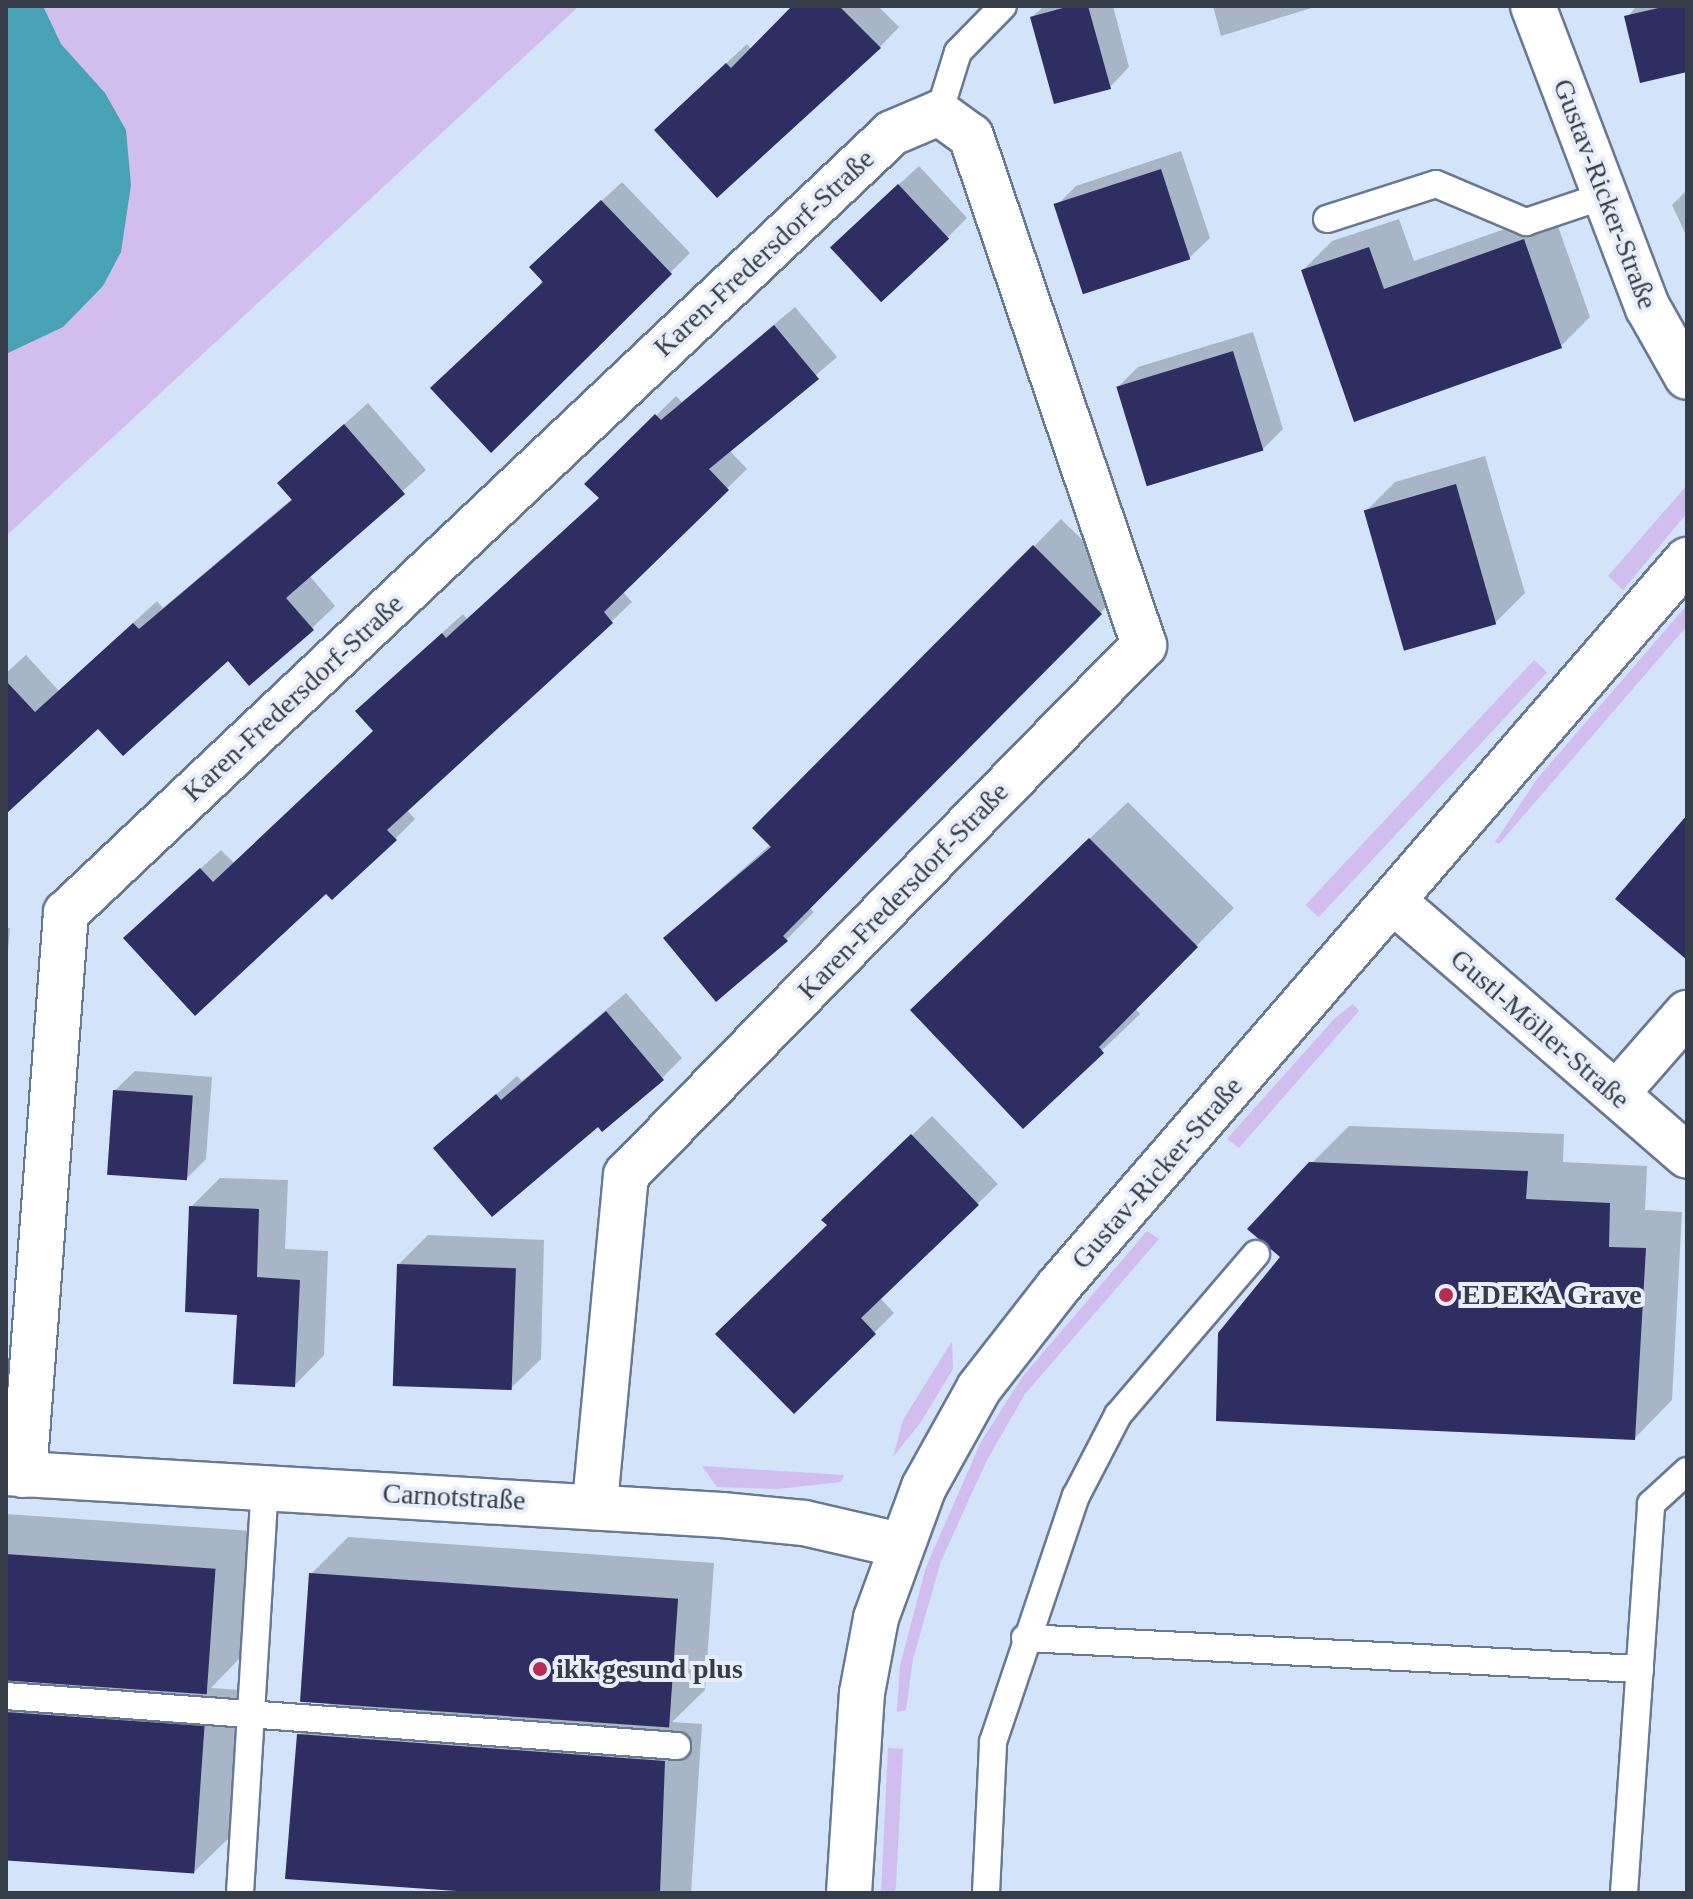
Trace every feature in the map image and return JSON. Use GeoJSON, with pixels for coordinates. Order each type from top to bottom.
{"type":"FeatureCollection","features":[{"type":"Feature","properties":{"kind":"street","name":"Gustav-Ricker-Straße"},"geometry":{"type":"LineString","coordinates":[[1533,6],[1648,308],[1687,377]]}},
{"type":"Feature","properties":{"kind":"street","name":"Karen-Fredersdorf-Straße"},"geometry":{"type":"LineString","coordinates":[[15,1474],[66,913],[892,133],[939,113],[971,136],[1144,645],[626,1175],[595,1505]]}},
{"type":"Feature","properties":{"kind":"street","name":"Gustav-Ricker-Straße"},"geometry":{"type":"LineString","coordinates":[[849,1893],[866,1668],[899,1545],[938,1458],[1015,1340],[1687,560]]}},
{"type":"Feature","properties":{"kind":"street","name":"Gustl-Möller-Straße"},"geometry":{"type":"LineString","coordinates":[[1393,901],[1687,1156]]}},
{"type":"Feature","properties":{"kind":"street"},"geometry":{"type":"LineString","coordinates":[[1616,1094],[1687,1013]]}},
{"type":"Feature","properties":{"kind":"street","name":"Carnotstraße"},"geometry":{"type":"LineString","coordinates":[[15,1474],[595,1505],[804,1523],[899,1545]]}},
{"type":"Feature","properties":{"kind":"lane"},"geometry":{"type":"LineString","coordinates":[[939,113],[958,52],[1003,6]]}},
{"type":"Feature","properties":{"kind":"lane"},"geometry":{"type":"LineString","coordinates":[[1327,219],[1436,184],[1526,222],[1606,195]]}},
{"type":"Feature","properties":{"kind":"lane"},"geometry":{"type":"LineString","coordinates":[[986,1893],[993,1742],[1025,1638],[1076,1496],[1118,1415],[1256,1254]]}},
{"type":"Feature","properties":{"kind":"lane"},"geometry":{"type":"LineString","coordinates":[[1624,1893],[1651,1504],[1687,1471]]}},
{"type":"Feature","properties":{"kind":"lane"},"geometry":{"type":"LineString","coordinates":[[240,1893],[265,1486]]}},
{"type":"Feature","properties":{"kind":"lane"},"geometry":{"type":"LineString","coordinates":[[1025,1638],[1640,1669]]}},
{"type":"Feature","properties":{"kind":"lane"},"geometry":{"type":"LineString","coordinates":[[6,1696],[677,1746]]}},
{"type":"Feature","properties":{"kind":"shaded area"},"geometry":{"type":"Polygon","coordinates":[[[6,6],[579,6],[6,536],[6,6]]]}},
{"type":"Feature","properties":{"kind":"shaded area"},"geometry":{"type":"Polygon","coordinates":[[[1687,485],[1687,513],[1623,590],[1608,576],[1687,485]]]}},
{"type":"Feature","properties":{"kind":"shaded area"},"geometry":{"type":"Polygon","coordinates":[[[1687,605],[1687,626],[1499,844],[1495,842],[1537,779],[1687,605]]]}},
{"type":"Feature","properties":{"kind":"shaded area"},"geometry":{"type":"Polygon","coordinates":[[[1534,660],[1547,672],[1319,917],[1306,905],[1534,660]]]}},
{"type":"Feature","properties":{"kind":"shaded area"},"geometry":{"type":"Polygon","coordinates":[[[1353,1004],[1359,1011],[1239,1148],[1227,1139],[1335,1018],[1353,1004]]]}},
{"type":"Feature","properties":{"kind":"shaded area"},"geometry":{"type":"Polygon","coordinates":[[[1147,1231],[1159,1239],[1025,1394],[986,1462],[941,1561],[913,1659],[906,1710],[897,1712],[900,1665],[926,1567],[981,1442],[1023,1376],[1147,1231]]]}},
{"type":"Feature","properties":{"kind":"shaded area"},"geometry":{"type":"Polygon","coordinates":[[[952,1341],[953,1369],[921,1422],[893,1457],[903,1420],[952,1341]]]}},
{"type":"Feature","properties":{"kind":"shaded area"},"geometry":{"type":"Polygon","coordinates":[[[702,1466],[844,1475],[841,1482],[778,1489],[717,1487],[702,1466]]]}},
{"type":"Feature","properties":{"kind":"shaded area"},"geometry":{"type":"Polygon","coordinates":[[[888,1748],[903,1749],[895,1893],[881,1893],[888,1748]]]}},
{"type":"Feature","properties":{"kind":"water"},"geometry":{"type":"Polygon","coordinates":[[[6,6],[43,6],[61,44],[105,93],[126,130],[131,185],[121,252],[103,286],[63,327],[6,354],[6,6]]]}},
{"type":"Feature","properties":{"kind":"building"},"geometry":{"type":"Polygon","coordinates":[[[792,6],[839,6],[881,48],[717,198],[654,130],[726,63],[731,68],[792,6]]]}},
{"type":"Feature","properties":{"kind":"building"},"geometry":{"type":"Polygon","coordinates":[[[1070,6],[1088,6],[1111,89],[1054,104],[1030,17],[1070,6]]]}},
{"type":"Feature","properties":{"kind":"building"},"geometry":{"type":"Polygon","coordinates":[[[1667,6],[1687,6],[1687,72],[1640,83],[1624,16],[1667,6]]]}},
{"type":"Feature","properties":{"kind":"building"},"geometry":{"type":"Polygon","coordinates":[[[1161,169],[1190,259],[1083,294],[1054,204],[1161,169]]]}},
{"type":"Feature","properties":{"kind":"building"},"geometry":{"type":"Polygon","coordinates":[[[898,184],[949,239],[881,302],[830,247],[898,184]]]}},
{"type":"Feature","properties":{"kind":"building"},"geometry":{"type":"Polygon","coordinates":[[[601,200],[672,274],[491,453],[430,388],[543,282],[529,267],[601,200]]]}},
{"type":"Feature","properties":{"kind":"building"},"geometry":{"type":"Polygon","coordinates":[[[1524,239],[1562,348],[1354,422],[1301,270],[1369,247],[1384,289],[1524,239]]]}},
{"type":"Feature","properties":{"kind":"building"},"geometry":{"type":"Polygon","coordinates":[[[774,325],[819,379],[709,469],[729,490],[604,612],[613,623],[387,830],[397,840],[332,900],[326,894],[195,1016],[123,938],[200,868],[213,882],[373,731],[355,711],[442,633],[446,638],[599,498],[584,484],[655,414],[661,420],[774,325]]]}},
{"type":"Feature","properties":{"kind":"building"},"geometry":{"type":"Polygon","coordinates":[[[1233,351],[1263,450],[1147,486],[1116,387],[1233,351]]]}},
{"type":"Feature","properties":{"kind":"building"},"geometry":{"type":"Polygon","coordinates":[[[344,424],[405,494],[286,598],[314,630],[249,686],[228,661],[123,756],[98,729],[6,814],[6,681],[35,712],[133,623],[139,629],[292,500],[277,483],[344,424]]]}},
{"type":"Feature","properties":{"kind":"building"},"geometry":{"type":"Polygon","coordinates":[[[1456,484],[1496,624],[1404,651],[1364,510],[1456,484]]]}},
{"type":"Feature","properties":{"kind":"building"},"geometry":{"type":"Polygon","coordinates":[[[1033,545],[1102,614],[783,936],[788,941],[716,1002],[663,938],[771,847],[752,828],[1033,545]]]}},
{"type":"Feature","properties":{"kind":"building"},"geometry":{"type":"Polygon","coordinates":[[[1687,815],[1687,960],[1615,899],[1687,815]]]}},
{"type":"Feature","properties":{"kind":"building"},"geometry":{"type":"Polygon","coordinates":[[[1089,838],[1198,947],[1099,1047],[1104,1053],[1023,1129],[910,1010],[1089,838]]]}},
{"type":"Feature","properties":{"kind":"building"},"geometry":{"type":"Polygon","coordinates":[[[606,1011],[664,1080],[602,1132],[598,1127],[492,1217],[433,1148],[496,1094],[501,1100],[606,1011]]]}},
{"type":"Feature","properties":{"kind":"building"},"geometry":{"type":"Polygon","coordinates":[[[113,1090],[193,1096],[187,1180],[107,1175],[113,1090]]]}},
{"type":"Feature","properties":{"kind":"building"},"geometry":{"type":"Polygon","coordinates":[[[911,1134],[979,1205],[861,1318],[876,1334],[794,1414],[715,1334],[827,1225],[821,1220],[911,1134]]]}},
{"type":"Feature","properties":{"kind":"building","name":"EDEKA Grave"},"geometry":{"type":"Polygon","coordinates":[[[1309,1162],[1528,1171],[1526,1199],[1610,1203],[1609,1247],[1646,1248],[1635,1440],[1216,1421],[1218,1333],[1280,1257],[1247,1229],[1309,1162]]]}},
{"type":"Feature","properties":{"kind":"building"},"geometry":{"type":"Polygon","coordinates":[[[189,1206],[259,1209],[257,1277],[300,1280],[295,1387],[233,1384],[237,1315],[185,1312],[189,1206]]]}},
{"type":"Feature","properties":{"kind":"building"},"geometry":{"type":"Polygon","coordinates":[[[397,1264],[516,1268],[512,1390],[393,1386],[397,1264]]]}},
{"type":"Feature","properties":{"kind":"building"},"geometry":{"type":"Polygon","coordinates":[[[6,1554],[215,1569],[207,1694],[6,1680],[6,1554]]]}},
{"type":"Feature","properties":{"kind":"building"},"geometry":{"type":"Polygon","coordinates":[[[309,1573],[678,1599],[669,1727],[300,1702],[309,1573]]]}},
{"type":"Feature","properties":{"kind":"building"},"geometry":{"type":"Polygon","coordinates":[[[6,1712],[205,1726],[194,1874],[6,1860],[6,1712]]]}},
{"type":"Feature","properties":{"kind":"building"},"geometry":{"type":"Polygon","coordinates":[[[297,1734],[665,1761],[660,1893],[485,1893],[285,1879],[297,1734]]]}},
{"type":"Feature","properties":{"kind":"place","name":"EDEKA Grave"},"geometry":{"type":"Point","coordinates":[1446,1295]}},
{"type":"Feature","properties":{"kind":"place","name":"ikk gesund plus"},"geometry":{"type":"Point","coordinates":[540,1669]}}]}
